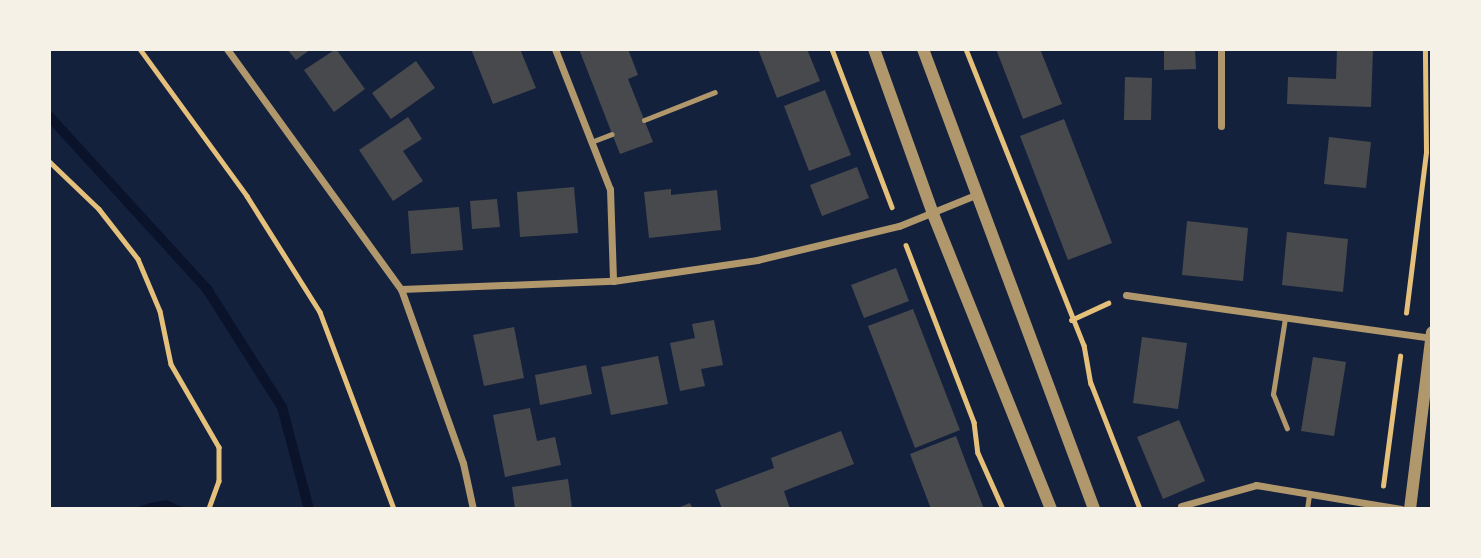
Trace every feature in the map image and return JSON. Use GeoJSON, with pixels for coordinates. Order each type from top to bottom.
{"type":"FeatureCollection","features":[{"type":"Feature","properties":{"kind":"street"},"geometry":{"type":"LineString","coordinates":[[227,49],[401,289],[463,463],[473,509]]}},
{"type":"Feature","properties":{"kind":"street"},"geometry":{"type":"LineString","coordinates":[[555,49],[610,189],[613,281]]}},
{"type":"Feature","properties":{"kind":"street"},"geometry":{"type":"LineString","coordinates":[[874,49],[933,214],[1051,509]]}},
{"type":"Feature","properties":{"kind":"street"},"geometry":{"type":"LineString","coordinates":[[923,49],[1094,509]]}},
{"type":"Feature","properties":{"kind":"street"},"geometry":{"type":"LineString","coordinates":[[1221,49],[1221,126]]}},
{"type":"Feature","properties":{"kind":"street"},"geometry":{"type":"LineString","coordinates":[[401,289],[613,281],[757,260],[899,226],[978,194]]}},
{"type":"Feature","properties":{"kind":"street"},"geometry":{"type":"LineString","coordinates":[[1126,295],[1431,338]]}},
{"type":"Feature","properties":{"kind":"street"},"geometry":{"type":"LineString","coordinates":[[1410,509],[1432,332]]}},
{"type":"Feature","properties":{"kind":"street"},"geometry":{"type":"LineString","coordinates":[[1181,506],[1256,485],[1401,509]]}},
{"type":"Feature","properties":{"kind":"lane"},"geometry":{"type":"LineString","coordinates":[[644,120],[715,92]]}},
{"type":"Feature","properties":{"kind":"lane"},"geometry":{"type":"LineString","coordinates":[[591,142],[612,134]]}},
{"type":"Feature","properties":{"kind":"lane"},"geometry":{"type":"LineString","coordinates":[[1284,318],[1273,394],[1287,428]]}},
{"type":"Feature","properties":{"kind":"lane"},"geometry":{"type":"LineString","coordinates":[[1307,509],[1309,494]]}},
{"type":"Feature","properties":{"kind":"path"},"geometry":{"type":"LineString","coordinates":[[140,49],[247,195],[320,313],[394,509]]}},
{"type":"Feature","properties":{"kind":"path"},"geometry":{"type":"LineString","coordinates":[[832,49],[974,422],[978,453],[1003,509]]}},
{"type":"Feature","properties":{"kind":"path"},"geometry":{"type":"LineString","coordinates":[[967,49],[1071,320],[1084,345],[1091,383],[1140,509]]}},
{"type":"Feature","properties":{"kind":"path"},"geometry":{"type":"LineString","coordinates":[[1380,506],[1426,152],[1425,49]]}},
{"type":"Feature","properties":{"kind":"path"},"geometry":{"type":"LineString","coordinates":[[49,161],[99,209],[138,259],[160,311],[172,364],[219,447],[219,481],[209,509]]}},
{"type":"Feature","properties":{"kind":"path"},"geometry":{"type":"LineString","coordinates":[[1071,320],[1126,295]]}},
{"type":"Feature","properties":{"kind":"water"},"geometry":{"type":"Polygon","coordinates":[[[166,500],[187,509],[133,509],[150,503],[166,500]]]}},
{"type":"Feature","properties":{"kind":"building"},"geometry":{"type":"Polygon","coordinates":[[[287,49],[311,49],[296,60],[287,49]]]}},
{"type":"Feature","properties":{"kind":"building"},"geometry":{"type":"Polygon","coordinates":[[[336,49],[365,89],[334,112],[304,70],[336,49]]]}},
{"type":"Feature","properties":{"kind":"building"},"geometry":{"type":"Polygon","coordinates":[[[471,49],[520,49],[536,88],[493,104],[471,49]]]}},
{"type":"Feature","properties":{"kind":"building"},"geometry":{"type":"Polygon","coordinates":[[[579,49],[628,49],[638,75],[628,79],[653,142],[620,154],[579,49]]]}},
{"type":"Feature","properties":{"kind":"building"},"geometry":{"type":"Polygon","coordinates":[[[758,49],[807,49],[820,81],[777,98],[758,49]]]}},
{"type":"Feature","properties":{"kind":"building"},"geometry":{"type":"Polygon","coordinates":[[[996,49],[1040,49],[1062,104],[1023,119],[996,49]]]}},
{"type":"Feature","properties":{"kind":"building"},"geometry":{"type":"Polygon","coordinates":[[[1164,49],[1195,49],[1196,69],[1164,70],[1164,49]]]}},
{"type":"Feature","properties":{"kind":"building"},"geometry":{"type":"Polygon","coordinates":[[[1337,49],[1373,50],[1371,107],[1287,104],[1288,77],[1336,79],[1337,49]]]}},
{"type":"Feature","properties":{"kind":"building"},"geometry":{"type":"Polygon","coordinates":[[[416,61],[435,88],[391,119],[372,93],[416,61]]]}},
{"type":"Feature","properties":{"kind":"building"},"geometry":{"type":"Polygon","coordinates":[[[1125,77],[1152,78],[1151,120],[1124,120],[1125,77]]]}},
{"type":"Feature","properties":{"kind":"building"},"geometry":{"type":"Polygon","coordinates":[[[825,90],[851,155],[809,171],[784,106],[825,90]]]}},
{"type":"Feature","properties":{"kind":"building"},"geometry":{"type":"Polygon","coordinates":[[[408,117],[422,139],[403,151],[423,181],[393,201],[359,150],[408,117]]]}},
{"type":"Feature","properties":{"kind":"building"},"geometry":{"type":"Polygon","coordinates":[[[1064,119],[1112,243],[1068,260],[1020,136],[1064,119]]]}},
{"type":"Feature","properties":{"kind":"building"},"geometry":{"type":"Polygon","coordinates":[[[1329,137],[1371,142],[1366,188],[1324,184],[1329,137]]]}},
{"type":"Feature","properties":{"kind":"building"},"geometry":{"type":"Polygon","coordinates":[[[857,167],[869,198],[822,216],[810,185],[857,167]]]}},
{"type":"Feature","properties":{"kind":"building"},"geometry":{"type":"Polygon","coordinates":[[[574,187],[578,233],[520,237],[517,192],[574,187]]]}},
{"type":"Feature","properties":{"kind":"building"},"geometry":{"type":"Polygon","coordinates":[[[671,189],[671,195],[717,190],[721,230],[649,238],[644,192],[671,189]]]}},
{"type":"Feature","properties":{"kind":"building"},"geometry":{"type":"Polygon","coordinates":[[[497,199],[500,227],[472,229],[470,201],[497,199]]]}},
{"type":"Feature","properties":{"kind":"building"},"geometry":{"type":"Polygon","coordinates":[[[459,207],[463,250],[411,254],[408,211],[459,207]]]}},
{"type":"Feature","properties":{"kind":"building"},"geometry":{"type":"Polygon","coordinates":[[[1187,221],[1248,228],[1243,281],[1182,275],[1187,221]]]}},
{"type":"Feature","properties":{"kind":"building"},"geometry":{"type":"Polygon","coordinates":[[[1287,232],[1348,239],[1343,292],[1282,285],[1287,232]]]}},
{"type":"Feature","properties":{"kind":"building"},"geometry":{"type":"Polygon","coordinates":[[[896,268],[909,301],[864,318],[851,285],[896,268]]]}},
{"type":"Feature","properties":{"kind":"building"},"geometry":{"type":"Polygon","coordinates":[[[913,309],[960,430],[915,448],[868,326],[913,309]]]}},
{"type":"Feature","properties":{"kind":"building"},"geometry":{"type":"Polygon","coordinates":[[[714,320],[723,365],[701,369],[705,386],[680,391],[670,343],[695,338],[692,324],[714,320]]]}},
{"type":"Feature","properties":{"kind":"building"},"geometry":{"type":"Polygon","coordinates":[[[514,327],[524,378],[484,386],[473,335],[514,327]]]}},
{"type":"Feature","properties":{"kind":"building"},"geometry":{"type":"Polygon","coordinates":[[[1142,337],[1187,343],[1178,409],[1133,403],[1142,337]]]}},
{"type":"Feature","properties":{"kind":"building"},"geometry":{"type":"Polygon","coordinates":[[[658,356],[668,404],[611,415],[601,367],[658,356]]]}},
{"type":"Feature","properties":{"kind":"building"},"geometry":{"type":"Polygon","coordinates":[[[1313,357],[1346,362],[1334,436],[1301,431],[1313,357]]]}},
{"type":"Feature","properties":{"kind":"building"},"geometry":{"type":"Polygon","coordinates":[[[586,365],[592,394],[540,405],[535,375],[586,365]]]}},
{"type":"Feature","properties":{"kind":"building"},"geometry":{"type":"Polygon","coordinates":[[[530,408],[537,441],[555,437],[561,465],[505,477],[493,415],[530,408]]]}},
{"type":"Feature","properties":{"kind":"building"},"geometry":{"type":"Polygon","coordinates":[[[1179,420],[1205,481],[1163,499],[1137,437],[1179,420]]]}},
{"type":"Feature","properties":{"kind":"building"},"geometry":{"type":"Polygon","coordinates":[[[841,431],[854,464],[784,491],[790,509],[722,509],[715,490],[774,468],[771,458],[841,431]]]}},
{"type":"Feature","properties":{"kind":"building"},"geometry":{"type":"Polygon","coordinates":[[[956,436],[984,509],[931,509],[910,454],[956,436]]]}},
{"type":"Feature","properties":{"kind":"building"},"geometry":{"type":"Polygon","coordinates":[[[568,479],[572,508],[515,509],[512,487],[568,479]]]}},
{"type":"Feature","properties":{"kind":"building"},"geometry":{"type":"Polygon","coordinates":[[[690,503],[693,509],[675,509],[690,503]]]}},
{"type":"Feature","properties":{"kind":"waterway"},"geometry":{"type":"LineString","coordinates":[[49,116],[207,289],[282,407],[309,509]]}}]}
